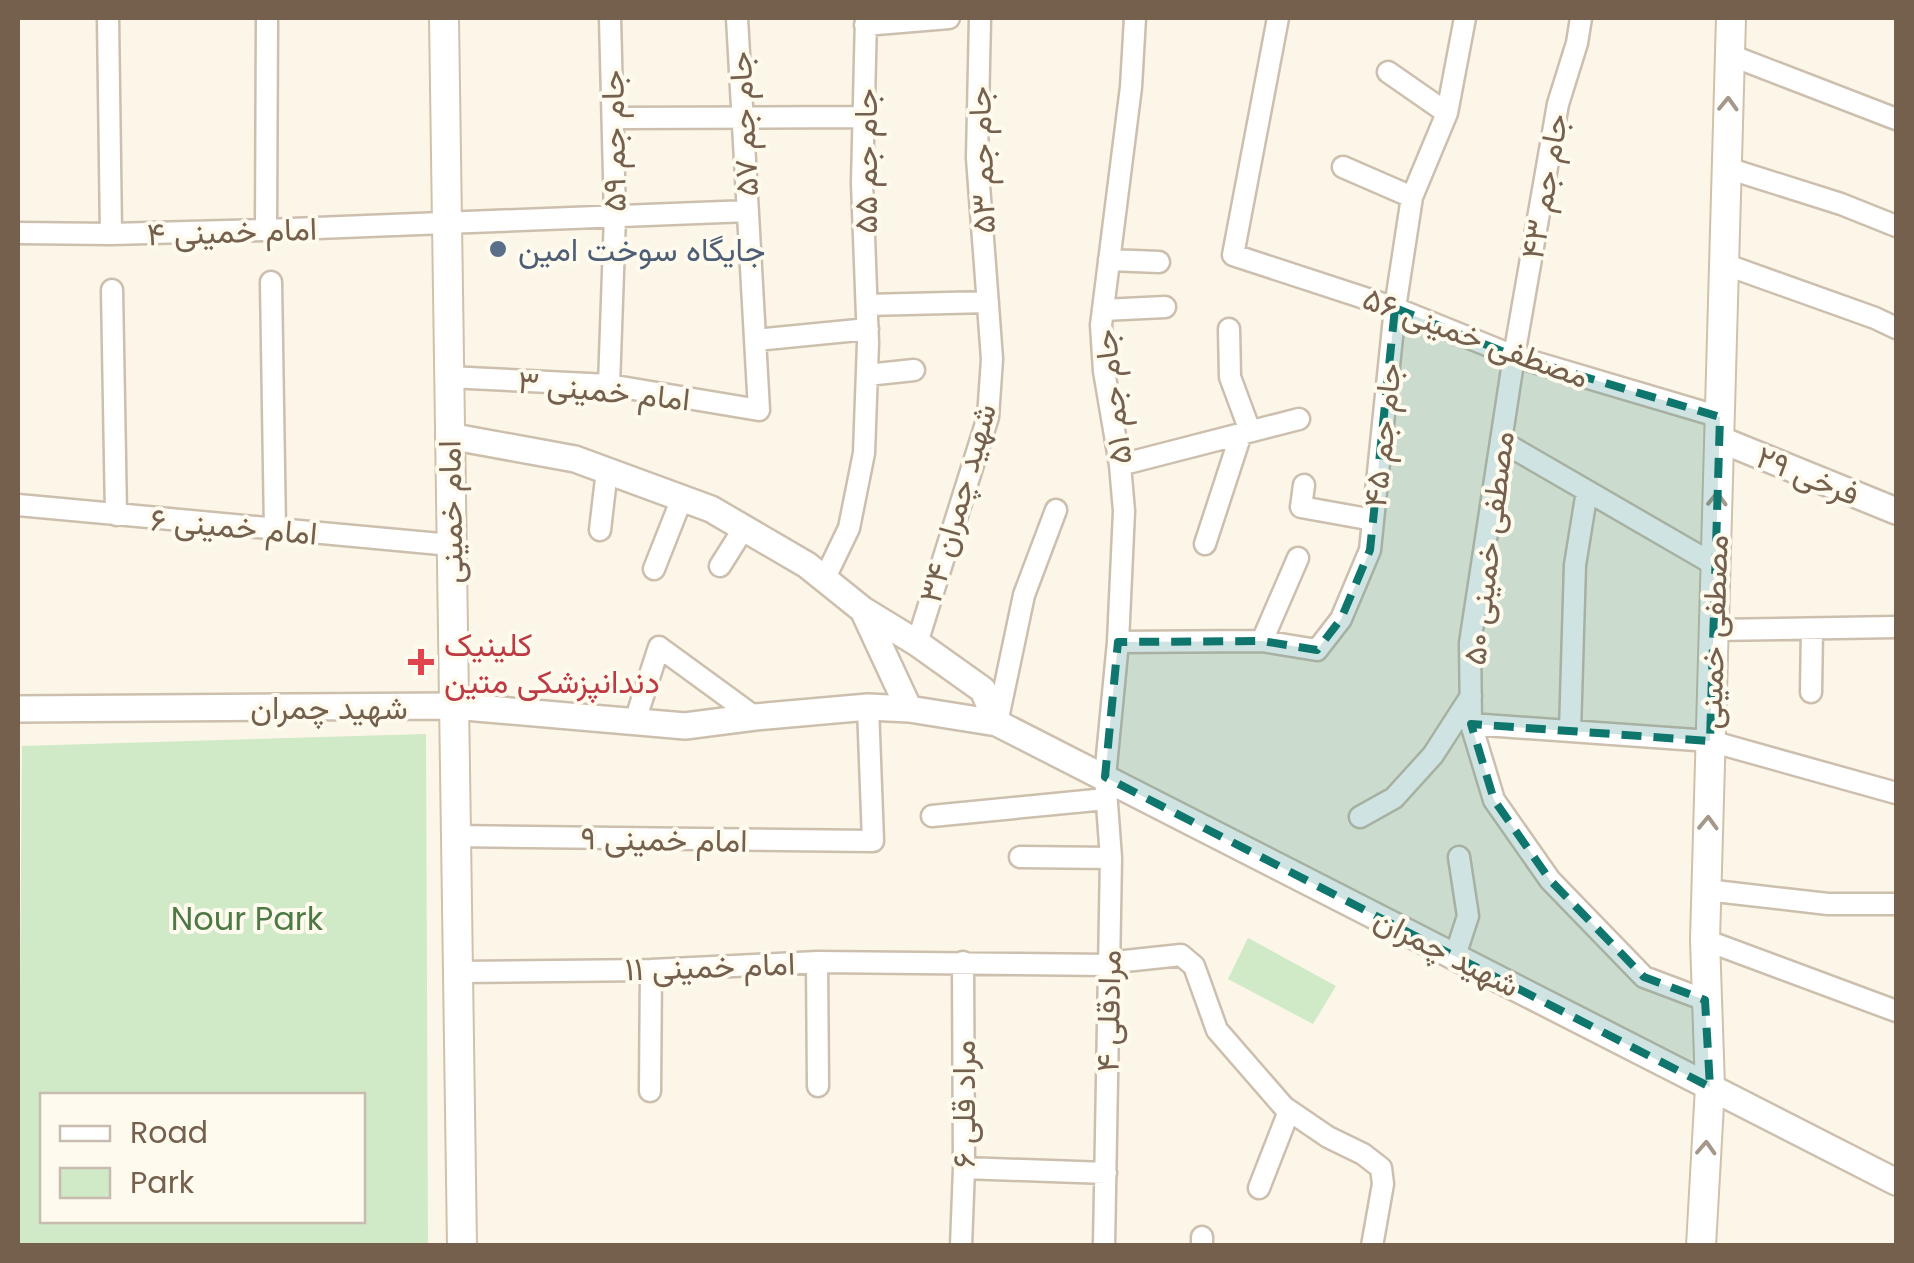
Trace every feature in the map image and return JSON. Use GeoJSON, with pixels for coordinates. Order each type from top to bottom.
{"type":"FeatureCollection","features":[{"type":"Feature","properties":{"kind":"main road","name":"امام خمینی"},"geometry":{"type":"LineString","coordinates":[[444,18],[462,1246]]}},
{"type":"Feature","properties":{"kind":"main road","name":"مصطفی خمینی"},"geometry":{"type":"LineString","coordinates":[[1701,1246],[1710,1086],[1705,940],[1731,18]]}},
{"type":"Feature","properties":{"kind":"street"},"geometry":{"type":"LineString","coordinates":[[108,18],[111,234]]}},
{"type":"Feature","properties":{"kind":"street"},"geometry":{"type":"LineString","coordinates":[[266,18],[266,230]]}},
{"type":"Feature","properties":{"kind":"street","name":"جام جم ۵۹"},"geometry":{"type":"LineString","coordinates":[[609,385],[615,216],[610,18]]}},
{"type":"Feature","properties":{"kind":"street","name":"جام جم ۵۷"},"geometry":{"type":"LineString","coordinates":[[737,18],[760,410]]}},
{"type":"Feature","properties":{"kind":"street"},"geometry":{"type":"LineString","coordinates":[[865,21],[949,18]]}},
{"type":"Feature","properties":{"kind":"street","name":"جام جم ۵۳"},"geometry":{"type":"LineString","coordinates":[[980,18],[977,158],[988,302]]}},
{"type":"Feature","properties":{"kind":"street","name":"جام جم ۵۱"},"geometry":{"type":"LineString","coordinates":[[1105,788],[1124,511],[1101,326],[1132,86],[1135,18]]}},
{"type":"Feature","properties":{"kind":"street","name":"مصطفی خمینی ۵۶"},"geometry":{"type":"LineString","coordinates":[[1278,18],[1233,254],[1395,308],[1514,356],[1719,428]]}},
{"type":"Feature","properties":{"kind":"street","name":"جام جم ۴۵"},"geometry":{"type":"LineString","coordinates":[[1118,642],[1262,641],[1317,650],[1341,619],[1370,550],[1395,308],[1412,198],[1447,113],[1465,18]]}},
{"type":"Feature","properties":{"kind":"street","name":"جام جم ۴۳"},"geometry":{"type":"LineString","coordinates":[[1514,356],[1558,104],[1581,18]]}},
{"type":"Feature","properties":{"kind":"street","name":"جام جم ۵۵"},"geometry":{"type":"LineString","coordinates":[[824,580],[849,528],[864,453],[868,329],[862,183],[865,21]]}},
{"type":"Feature","properties":{"kind":"street"},"geometry":{"type":"LineString","coordinates":[[1730,55],[1896,119]]}},
{"type":"Feature","properties":{"kind":"street"},"geometry":{"type":"LineString","coordinates":[[1388,72],[1447,113]]}},
{"type":"Feature","properties":{"kind":"street"},"geometry":{"type":"LineString","coordinates":[[614,118],[864,118]]}},
{"type":"Feature","properties":{"kind":"street"},"geometry":{"type":"LineString","coordinates":[[1343,167],[1412,198]]}},
{"type":"Feature","properties":{"kind":"street"},"geometry":{"type":"LineString","coordinates":[[1727,168],[1896,226]]}},
{"type":"Feature","properties":{"kind":"street","name":"امام خمینی ۴"},"geometry":{"type":"LineString","coordinates":[[18,233],[266,230],[748,211]]}},
{"type":"Feature","properties":{"kind":"street"},"geometry":{"type":"LineString","coordinates":[[1109,260],[1159,262]]}},
{"type":"Feature","properties":{"kind":"street"},"geometry":{"type":"LineString","coordinates":[[1724,264],[1896,328]]}},
{"type":"Feature","properties":{"kind":"street"},"geometry":{"type":"LineString","coordinates":[[271,282],[276,530]]}},
{"type":"Feature","properties":{"kind":"street"},"geometry":{"type":"LineString","coordinates":[[112,290],[116,516]]}},
{"type":"Feature","properties":{"kind":"street"},"geometry":{"type":"LineString","coordinates":[[867,305],[988,302]]}},
{"type":"Feature","properties":{"kind":"street","name":"شهید چمران ۳۴"},"geometry":{"type":"LineString","coordinates":[[917,643],[988,417],[992,359],[988,302]]}},
{"type":"Feature","properties":{"kind":"street"},"geometry":{"type":"LineString","coordinates":[[1103,310],[1165,307]]}},
{"type":"Feature","properties":{"kind":"street"},"geometry":{"type":"LineString","coordinates":[[1205,544],[1246,432],[1230,376],[1229,328]]}},
{"type":"Feature","properties":{"kind":"street"},"geometry":{"type":"LineString","coordinates":[[756,340],[868,329]]}},
{"type":"Feature","properties":{"kind":"street","name":"مصطفی خمینی ۵۰"},"geometry":{"type":"LineString","coordinates":[[1514,356],[1470,643],[1471,724],[1494,800],[1550,880],[1644,976],[1705,1000]]}},
{"type":"Feature","properties":{"kind":"street"},"geometry":{"type":"LineString","coordinates":[[867,375],[914,370]]}},
{"type":"Feature","properties":{"kind":"street","name":"امام خمینی ۳"},"geometry":{"type":"LineString","coordinates":[[448,377],[609,385],[760,410]]}},
{"type":"Feature","properties":{"kind":"street"},"geometry":{"type":"LineString","coordinates":[[1120,465],[1299,418]]}},
{"type":"Feature","properties":{"kind":"street","name":"فرخی ۲۹"},"geometry":{"type":"LineString","coordinates":[[1719,428],[1896,511]]}},
{"type":"Feature","properties":{"kind":"street"},"geometry":{"type":"LineString","coordinates":[[449,436],[576,459],[711,509],[807,565],[862,610],[983,690],[997,723]]}},
{"type":"Feature","properties":{"kind":"street"},"geometry":{"type":"LineString","coordinates":[[1501,441],[1715,565]]}},
{"type":"Feature","properties":{"kind":"street"},"geometry":{"type":"LineString","coordinates":[[600,530],[607,470]]}},
{"type":"Feature","properties":{"kind":"street"},"geometry":{"type":"LineString","coordinates":[[1304,484],[1301,506],[1372,520]]}},
{"type":"Feature","properties":{"kind":"street"},"geometry":{"type":"LineString","coordinates":[[1570,731],[1575,565],[1588,491]]}},
{"type":"Feature","properties":{"kind":"street"},"geometry":{"type":"LineString","coordinates":[[654,568],[682,498]]}},
{"type":"Feature","properties":{"kind":"street","name":"امام خمینی ۶"},"geometry":{"type":"LineString","coordinates":[[18,504],[451,545]]}},
{"type":"Feature","properties":{"kind":"street"},"geometry":{"type":"LineString","coordinates":[[997,723],[1024,595],[1056,510]]}},
{"type":"Feature","properties":{"kind":"street"},"geometry":{"type":"LineString","coordinates":[[720,566],[744,528]]}},
{"type":"Feature","properties":{"kind":"street"},"geometry":{"type":"LineString","coordinates":[[1262,641],[1298,558]]}},
{"type":"Feature","properties":{"kind":"street"},"geometry":{"type":"LineString","coordinates":[[862,610],[909,709]]}},
{"type":"Feature","properties":{"kind":"street"},"geometry":{"type":"LineString","coordinates":[[1714,630],[1896,628]]}},
{"type":"Feature","properties":{"kind":"street"},"geometry":{"type":"LineString","coordinates":[[1811,692],[1812,629]]}},
{"type":"Feature","properties":{"kind":"street"},"geometry":{"type":"LineString","coordinates":[[635,721],[659,647],[755,717]]}},
{"type":"Feature","properties":{"kind":"street"},"geometry":{"type":"LineString","coordinates":[[1360,818],[1394,798],[1433,756],[1471,696]]}},
{"type":"Feature","properties":{"kind":"street","name":"شهید چمران"},"geometry":{"type":"LineString","coordinates":[[18,708],[453,706],[686,726],[868,707],[909,709],[997,723],[1105,788],[1455,956],[1896,1182]]}},
{"type":"Feature","properties":{"kind":"street","name":"امام خمینی ۹"},"geometry":{"type":"LineString","coordinates":[[455,836],[873,841],[868,707]]}},
{"type":"Feature","properties":{"kind":"street"},"geometry":{"type":"LineString","coordinates":[[1471,724],[1710,741],[1896,794]]}},
{"type":"Feature","properties":{"kind":"street"},"geometry":{"type":"LineString","coordinates":[[932,816],[1105,788]]}},
{"type":"Feature","properties":{"kind":"street","name":"مرادقلی ۴"},"geometry":{"type":"LineString","coordinates":[[1104,1246],[1111,858],[1105,788]]}},
{"type":"Feature","properties":{"kind":"street"},"geometry":{"type":"LineString","coordinates":[[1020,857],[1111,858]]}},
{"type":"Feature","properties":{"kind":"street"},"geometry":{"type":"LineString","coordinates":[[1455,956],[1468,916],[1460,857]]}},
{"type":"Feature","properties":{"kind":"street"},"geometry":{"type":"LineString","coordinates":[[1706,890],[1828,904],[1896,904]]}},
{"type":"Feature","properties":{"kind":"street"},"geometry":{"type":"LineString","coordinates":[[1705,940],[1896,1011]]}},
{"type":"Feature","properties":{"kind":"street","name":"امام خمینی ۱۱"},"geometry":{"type":"LineString","coordinates":[[458,972],[651,970],[817,962],[1109,965],[1181,955],[1194,966],[1218,1030],[1290,1111]]}},
{"type":"Feature","properties":{"kind":"street"},"geometry":{"type":"LineString","coordinates":[[817,962],[818,1086]]}},
{"type":"Feature","properties":{"kind":"street","name":"مراد قلی ۶"},"geometry":{"type":"LineString","coordinates":[[960,1246],[964,1168],[962,962]]}},
{"type":"Feature","properties":{"kind":"street"},"geometry":{"type":"LineString","coordinates":[[650,1091],[651,970]]}},
{"type":"Feature","properties":{"kind":"street"},"geometry":{"type":"LineString","coordinates":[[1259,1188],[1290,1111],[1382,1168],[1384,1184],[1372,1246]]}},
{"type":"Feature","properties":{"kind":"street"},"geometry":{"type":"LineString","coordinates":[[964,1168],[1106,1173]]}},
{"type":"Feature","properties":{"kind":"highlighted area"},"geometry":{"type":"Polygon","coordinates":[[[1395,308],[1514,356],[1720,417],[1710,741],[1471,724],[1494,800],[1550,880],[1644,977],[1705,1000],[1710,1087],[1105,777],[1118,642],[1262,641],[1317,650],[1341,619],[1370,550],[1395,308]]]}},
{"type":"Feature","properties":{"kind":"green space","name":"Nour Park"},"geometry":{"type":"Polygon","coordinates":[[[426,734],[428,1245],[18,1245],[22,746],[426,734]]]}},
{"type":"Feature","properties":{"kind":"green space"},"geometry":{"type":"Polygon","coordinates":[[[1248,938],[1336,986],[1313,1024],[1228,979],[1248,938]]]}},
{"type":"Feature","properties":{"kind":"place","name":"جایگاه سوخت امین"},"geometry":{"type":"Point","coordinates":[498,249]}},
{"type":"Feature","properties":{"kind":"place","name":"کلینیک دندانپزشکی متین"},"geometry":{"type":"Point","coordinates":[421,662]}}]}
